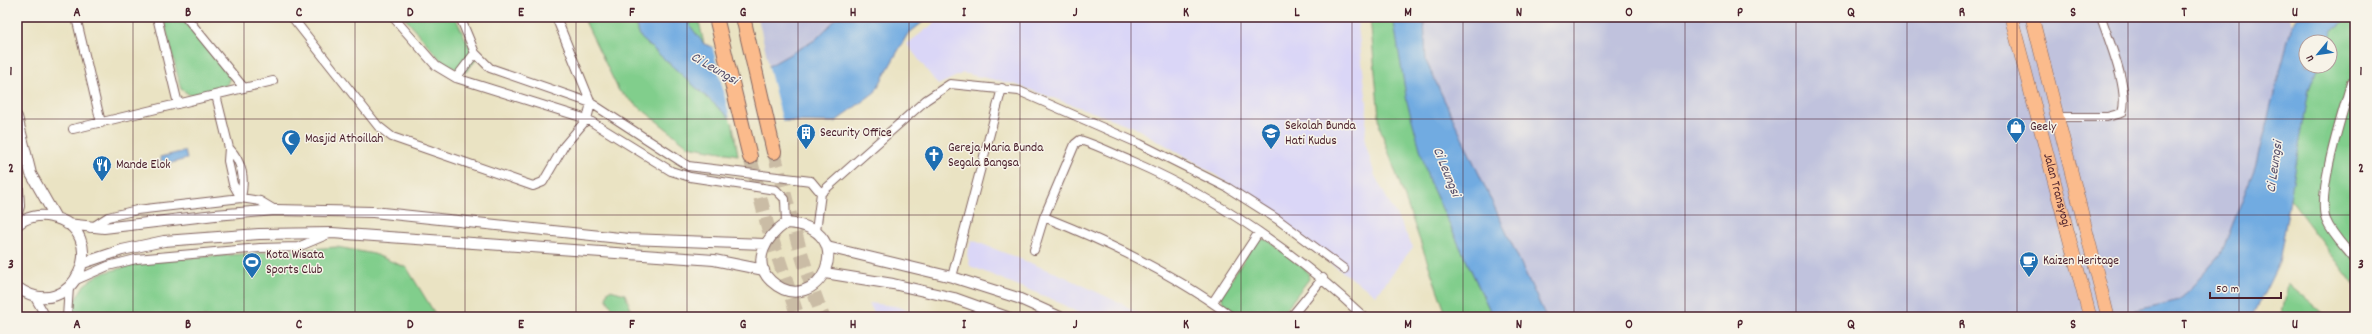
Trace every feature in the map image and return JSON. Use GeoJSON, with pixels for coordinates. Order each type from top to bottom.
{"type":"FeatureCollection","features":[{"type":"Feature","properties":{"kind":"highway"},"geometry":{"type":"LineString","coordinates":[[716,17],[750,157]]}},
{"type":"Feature","properties":{"kind":"highway"},"geometry":{"type":"LineString","coordinates":[[743,17],[774,152]]}},
{"type":"Feature","properties":{"kind":"highway","name":"Jalan Transyogi"},"geometry":{"type":"LineString","coordinates":[[2011,17],[2089,311]]}},
{"type":"Feature","properties":{"kind":"highway","name":"Jalan Transyogi"},"geometry":{"type":"LineString","coordinates":[[2032,17],[2108,317]]}},
{"type":"Feature","properties":{"kind":"street"},"geometry":{"type":"LineString","coordinates":[[76,17],[101,123]]}},
{"type":"Feature","properties":{"kind":"street"},"geometry":{"type":"LineString","coordinates":[[157,17],[178,104]]}},
{"type":"Feature","properties":{"kind":"street"},"geometry":{"type":"LineString","coordinates":[[186,17],[244,88]]}},
{"type":"Feature","properties":{"kind":"street"},"geometry":{"type":"LineString","coordinates":[[292,17],[378,126],[392,137],[533,186],[543,182],[564,146],[587,119],[591,103],[556,17]]}},
{"type":"Feature","properties":{"kind":"street"},"geometry":{"type":"LineString","coordinates":[[393,17],[436,66],[456,78],[587,119],[671,171],[690,177],[776,190],[785,199],[786,223]]}},
{"type":"Feature","properties":{"kind":"street"},"geometry":{"type":"LineString","coordinates":[[460,17],[475,53],[490,68],[591,103],[688,166],[811,181],[821,193]]}},
{"type":"Feature","properties":{"kind":"street"},"geometry":{"type":"LineString","coordinates":[[2058,117],[2106,117],[2122,112],[2125,103],[2116,64],[2101,17]]}},
{"type":"Feature","properties":{"kind":"street"},"geometry":{"type":"LineString","coordinates":[[456,78],[475,53]]}},
{"type":"Feature","properties":{"kind":"street"},"geometry":{"type":"LineString","coordinates":[[73,129],[273,80]]}},
{"type":"Feature","properties":{"kind":"street"},"geometry":{"type":"LineString","coordinates":[[816,231],[821,193],[942,87],[958,83],[1019,91],[1083,119],[1228,188],[1296,232],[1344,269]]}},
{"type":"Feature","properties":{"kind":"street"},"geometry":{"type":"LineString","coordinates":[[2354,83],[2330,159],[2324,212],[2326,221],[2355,260]]}},
{"type":"Feature","properties":{"kind":"street"},"geometry":{"type":"LineString","coordinates":[[952,277],[1002,88]]}},
{"type":"Feature","properties":{"kind":"street"},"geometry":{"type":"LineString","coordinates":[[216,94],[230,148],[228,162],[233,184],[241,198]]}},
{"type":"Feature","properties":{"kind":"street"},"geometry":{"type":"LineString","coordinates":[[17,118],[31,174],[56,218]]}},
{"type":"Feature","properties":{"kind":"street"},"geometry":{"type":"LineString","coordinates":[[1034,250],[1044,216],[1075,144],[1080,140],[1176,180],[1259,232],[1323,278],[1364,317]]}},
{"type":"Feature","properties":{"kind":"street"},"geometry":{"type":"LineString","coordinates":[[17,173],[19,206],[17,213]]}},
{"type":"Feature","properties":{"kind":"street"},"geometry":{"type":"LineString","coordinates":[[91,228],[108,218],[137,210],[241,198],[260,201],[275,210]]}},
{"type":"Feature","properties":{"kind":"street"},"geometry":{"type":"LineString","coordinates":[[17,225],[32,217],[44,215],[56,218],[67,224],[91,228],[104,228],[215,215],[275,210],[373,212],[450,218],[629,239],[764,244]]}},
{"type":"Feature","properties":{"kind":"street"},"geometry":{"type":"LineString","coordinates":[[1044,216],[1119,248],[1169,275],[1212,302],[1232,317]]}},
{"type":"Feature","properties":{"kind":"street"},"geometry":{"type":"LineString","coordinates":[[786,223],[806,226],[816,231],[827,247],[829,260],[825,273],[812,287],[794,291],[776,285],[764,270],[762,262],[764,244],[772,232],[786,223]]}},
{"type":"Feature","properties":{"kind":"street"},"geometry":{"type":"LineString","coordinates":[[67,224],[81,241],[83,263],[72,284],[67,317]]}},
{"type":"Feature","properties":{"kind":"street"},"geometry":{"type":"LineString","coordinates":[[1212,302],[1259,232]]}},
{"type":"Feature","properties":{"kind":"street"},"geometry":{"type":"LineString","coordinates":[[83,263],[122,250],[164,241],[259,234],[332,233],[714,260],[764,270]]}},
{"type":"Feature","properties":{"kind":"street"},"geometry":{"type":"LineString","coordinates":[[17,287],[34,296],[45,297],[61,292],[72,284],[108,266],[136,260],[260,248],[298,247],[332,233]]}},
{"type":"Feature","properties":{"kind":"street"},"geometry":{"type":"LineString","coordinates":[[827,247],[952,277],[1018,298],[1060,317]]}},
{"type":"Feature","properties":{"kind":"street"},"geometry":{"type":"LineString","coordinates":[[825,273],[893,284],[954,298],[1007,317]]}},
{"type":"Feature","properties":{"kind":"street"},"geometry":{"type":"LineString","coordinates":[[1291,317],[1323,278]]}},
{"type":"Feature","properties":{"kind":"street"},"geometry":{"type":"LineString","coordinates":[[34,296],[46,317]]}},
{"type":"Feature","properties":{"kind":"shaded area"},"geometry":{"type":"Polygon","coordinates":[[[758,17],[838,17],[815,40],[769,66],[758,17]]]}},
{"type":"Feature","properties":{"kind":"shaded area","name":"Sekolah Bunda Hati Kudus"},"geometry":{"type":"Polygon","coordinates":[[[942,17],[1357,17],[1367,104],[1365,142],[1375,176],[1413,247],[1376,295],[1338,269],[1288,225],[1246,194],[1190,159],[1134,127],[1014,84],[963,73],[938,85],[907,44],[942,17]]]}},
{"type":"Feature","properties":{"kind":"shaded area"},"geometry":{"type":"Polygon","coordinates":[[[1424,17],[2290,17],[2293,27],[2255,167],[2221,254],[2180,300],[2128,312],[2017,317],[1846,317],[1814,309],[1762,317],[1546,317],[1426,61],[1424,17]]]}},
{"type":"Feature","properties":{"kind":"shaded area"},"geometry":{"type":"Polygon","coordinates":[[[972,240],[1061,275],[1124,305],[1143,317],[1086,317],[1054,300],[970,266],[967,254],[972,240]]]}},
{"type":"Feature","properties":{"kind":"shaded area"},"geometry":{"type":"Polygon","coordinates":[[[869,303],[895,306],[930,317],[876,317],[869,303]]]}},
{"type":"Feature","properties":{"kind":"green space"},"geometry":{"type":"Polygon","coordinates":[[[163,17],[181,17],[230,77],[227,85],[190,95],[181,89],[163,17]]]}},
{"type":"Feature","properties":{"kind":"green space"},"geometry":{"type":"Polygon","coordinates":[[[404,17],[455,17],[476,60],[466,72],[445,65],[404,17]]]}},
{"type":"Feature","properties":{"kind":"green space"},"geometry":{"type":"Polygon","coordinates":[[[583,17],[632,17],[641,38],[732,120],[738,155],[688,146],[619,91],[583,17]]]}},
{"type":"Feature","properties":{"kind":"green space"},"geometry":{"type":"Polygon","coordinates":[[[687,17],[698,17],[704,44],[690,26],[687,17]]]}},
{"type":"Feature","properties":{"kind":"green space"},"geometry":{"type":"Polygon","coordinates":[[[1370,17],[1394,17],[1429,181],[1493,317],[1447,317],[1380,128],[1370,17]]]}},
{"type":"Feature","properties":{"kind":"green space"},"geometry":{"type":"Polygon","coordinates":[[[2349,17],[2355,17],[2355,286],[2289,198],[2309,89],[2315,74],[2338,74],[2338,34],[2330,34],[2332,30],[2349,17]]]}},
{"type":"Feature","properties":{"kind":"green space"},"geometry":{"type":"Polygon","coordinates":[[[1261,239],[1268,240],[1308,272],[1309,279],[1280,317],[1243,316],[1227,309],[1223,302],[1222,293],[1255,243],[1261,239]]]}},
{"type":"Feature","properties":{"kind":"green space","name":"Kota Wisata Sports Club"},"geometry":{"type":"Polygon","coordinates":[[[337,247],[374,254],[407,268],[437,317],[73,317],[73,304],[84,285],[99,274],[148,261],[337,247]]]}},
{"type":"Feature","properties":{"kind":"green space"},"geometry":{"type":"Polygon","coordinates":[[[2288,284],[2327,317],[2279,317],[2282,314],[2288,284]]]}},
{"type":"Feature","properties":{"kind":"green space"},"geometry":{"type":"Polygon","coordinates":[[[610,290],[625,294],[634,317],[618,317],[606,298],[608,291],[610,290]]]}},
{"type":"Feature","properties":{"kind":"water","name":"Ci Leungsi"},"geometry":{"type":"Polygon","coordinates":[[[632,17],[687,17],[690,26],[704,44],[769,66],[815,40],[838,17],[929,17],[907,35],[875,92],[835,122],[732,120],[641,38],[632,17]]]}},
{"type":"Feature","properties":{"kind":"water","name":"Ci Leungsi"},"geometry":{"type":"Polygon","coordinates":[[[1393,17],[1424,17],[1426,61],[1546,317],[1493,317],[1429,181],[1407,102],[1393,17]]]}},
{"type":"Feature","properties":{"kind":"water","name":"Ci Leungsi"},"geometry":{"type":"Polygon","coordinates":[[[2297,17],[2349,17],[2332,30],[2330,34],[2298,34],[2298,74],[2315,74],[2309,89],[2279,263],[2254,314],[2249,317],[2017,317],[2128,312],[2180,300],[2221,254],[2255,167],[2292,25],[2297,17]]]}},
{"type":"Feature","properties":{"kind":"water"},"geometry":{"type":"Polygon","coordinates":[[[185,151],[187,159],[163,165],[160,157],[185,151]]]}},
{"type":"Feature","properties":{"kind":"water"},"geometry":{"type":"Polygon","coordinates":[[[1814,309],[1846,317],[1762,317],[1814,309]]]}},
{"type":"Feature","properties":{"kind":"pier"},"geometry":{"type":"Polygon","coordinates":[[[712,45],[768,64],[783,123],[731,122],[712,45]]]}},
{"type":"Feature","properties":{"kind":"tunnel"},"geometry":{"type":"LineString","coordinates":[[774,152],[802,256],[823,317]]}},
{"type":"Feature","properties":{"kind":"tunnel"},"geometry":{"type":"LineString","coordinates":[[750,157],[767,224],[798,317]]}},
{"type":"Feature","properties":{"kind":"place","name":"Geely"},"geometry":{"type":"Point","coordinates":[2016,144]}},
{"type":"Feature","properties":{"kind":"place","name":"Security Office"},"geometry":{"type":"Point","coordinates":[806,150]}},
{"type":"Feature","properties":{"kind":"place","name":"Sekolah Bunda Hati Kudus"},"geometry":{"type":"Point","coordinates":[1271,150]}},
{"type":"Feature","properties":{"kind":"place","name":"Masjid Athoillah"},"geometry":{"type":"Point","coordinates":[291,156]}},
{"type":"Feature","properties":{"kind":"place","name":"Gereja Maria Bunda Segala Bangsa"},"geometry":{"type":"Point","coordinates":[934,172]}},
{"type":"Feature","properties":{"kind":"place","name":"Mande Elok"},"geometry":{"type":"Point","coordinates":[102,182]}},
{"type":"Feature","properties":{"kind":"place","name":"Kaizen Heritage"},"geometry":{"type":"Point","coordinates":[2029,278]}},
{"type":"Feature","properties":{"kind":"place","name":"Kota Wisata Sports Club"},"geometry":{"type":"Point","coordinates":[252,279]}}]}
